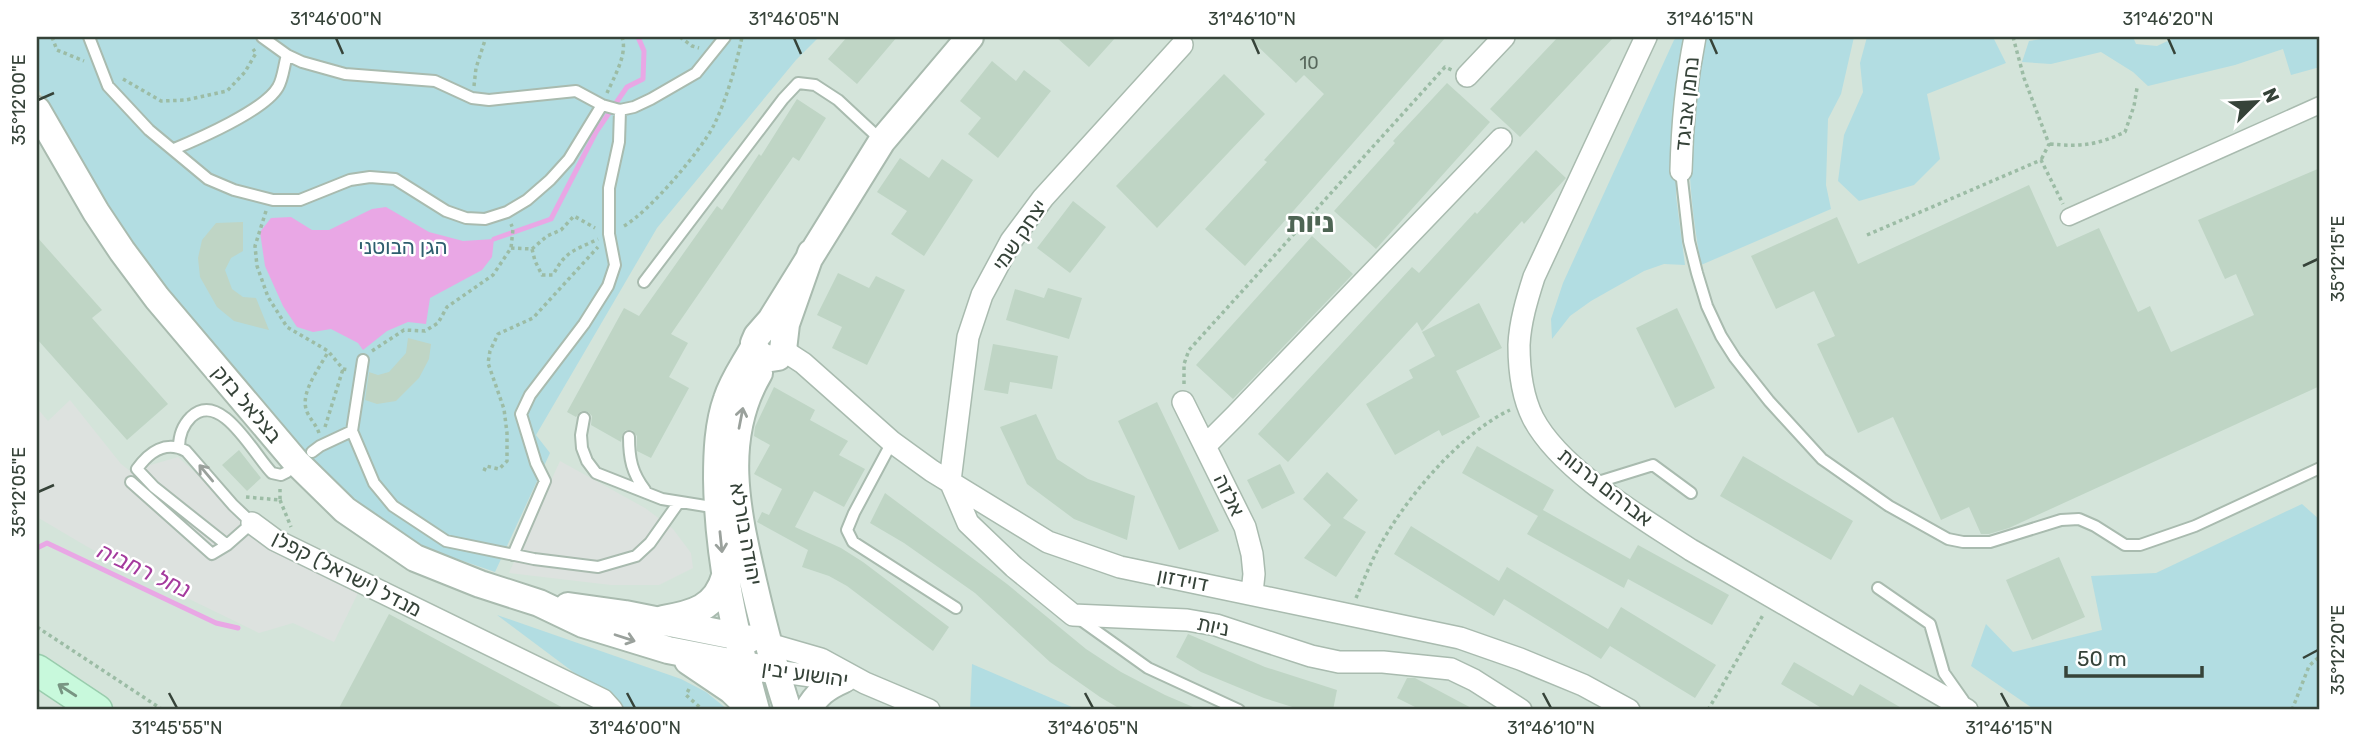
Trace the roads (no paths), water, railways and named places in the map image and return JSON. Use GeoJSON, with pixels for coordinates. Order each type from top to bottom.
{"type":"FeatureCollection","features":[{"type":"Feature","properties":{"kind":"main road"},"geometry":{"type":"LineString","coordinates":[[37,670],[97,710]]}},
{"type":"Feature","properties":{"kind":"street","name":"יהודה בורלא"},"geometry":{"type":"LineString","coordinates":[[754,710],[725,576],[727,509],[718,442],[726,400],[735,380],[771,345],[811,253],[882,141],[970,37]]}},
{"type":"Feature","properties":{"kind":"street"},"geometry":{"type":"LineString","coordinates":[[1466,76],[1504,37]]}},
{"type":"Feature","properties":{"kind":"street","name":"נחמן אביגד"},"geometry":{"type":"LineString","coordinates":[[1681,171],[1683,116],[1695,37]]}},
{"type":"Feature","properties":{"kind":"street","name":"אברהם גרנות"},"geometry":{"type":"LineString","coordinates":[[1645,38],[1534,277],[1523,314],[1519,343],[1520,368],[1533,417],[1548,440],[1567,460],[1595,483],[1691,550],[1969,710]]}},
{"type":"Feature","properties":{"kind":"street","name":"יצחק שמי"},"geometry":{"type":"LineString","coordinates":[[950,481],[968,337],[982,295],[1011,241],[1042,198],[1185,41]]}},
{"type":"Feature","properties":{"kind":"street"},"geometry":{"type":"LineString","coordinates":[[2069,217],[2320,105]]}},
{"type":"Feature","properties":{"kind":"street","name":"בצלאל בזק"},"geometry":{"type":"LineString","coordinates":[[37,110],[122,251],[296,462],[345,510],[415,558],[480,584],[539,603],[583,624],[628,640],[744,666]]}},
{"type":"Feature","properties":{"kind":"street"},"geometry":{"type":"LineString","coordinates":[[1205,446],[1501,139]]}},
{"type":"Feature","properties":{"kind":"street","name":"דוידזון"},"geometry":{"type":"LineString","coordinates":[[771,345],[803,363],[892,442],[1048,542],[1120,567],[1460,638],[1583,685],[1629,710]]}},
{"type":"Feature","properties":{"kind":"street","name":"אלזה"},"geometry":{"type":"LineString","coordinates":[[1183,402],[1245,527],[1252,554],[1252,593]]}},
{"type":"Feature","properties":{"kind":"street"},"geometry":{"type":"LineString","coordinates":[[950,481],[968,523],[1073,615]]}},
{"type":"Feature","properties":{"kind":"street","name":"יהודה בורלא"},"geometry":{"type":"LineString","coordinates":[[727,509],[788,710]]}},
{"type":"Feature","properties":{"kind":"street","name":"מנדל (ישראל) קפלן"},"geometry":{"type":"LineString","coordinates":[[252,523],[275,540],[603,701],[612,710]]}},
{"type":"Feature","properties":{"kind":"street"},"geometry":{"type":"LineString","coordinates":[[656,620],[687,613],[709,604],[721,588],[725,576]]}},
{"type":"Feature","properties":{"kind":"street","name":"בצלאל בזק"},"geometry":{"type":"LineString","coordinates":[[539,603],[656,620],[769,643]]}},
{"type":"Feature","properties":{"kind":"street","name":"ניות"},"geometry":{"type":"LineString","coordinates":[[1073,615],[1216,625],[1311,656],[1339,662],[1383,662],[1451,670],[1474,680],[1521,710]]}},
{"type":"Feature","properties":{"kind":"street","name":"יהושוע יבין"},"geometry":{"type":"LineString","coordinates":[[769,643],[821,659],[854,681],[929,710]]}},
{"type":"Feature","properties":{"kind":"street"},"geometry":{"type":"LineString","coordinates":[[667,650],[720,681],[754,710]]}},
{"type":"Feature","properties":{"kind":"street","name":"יהושוע יבין"},"geometry":{"type":"LineString","coordinates":[[744,666],[854,681]]}},
{"type":"Feature","properties":{"kind":"street"},"geometry":{"type":"LineString","coordinates":[[808,710],[823,691],[854,681]]}},
{"type":"Feature","properties":{"kind":"lane"},"geometry":{"type":"LineString","coordinates":[[89,37],[108,86],[149,130],[208,179],[234,190],[273,200],[300,200],[350,180],[370,177],[395,179],[446,211],[466,219],[485,219],[507,212],[527,200],[550,180],[569,159],[602,105]]}},
{"type":"Feature","properties":{"kind":"lane"},"geometry":{"type":"LineString","coordinates":[[262,37],[302,62],[345,74],[435,81],[472,98],[489,100],[576,91],[602,105],[620,110],[651,99],[696,72],[725,37]]}},
{"type":"Feature","properties":{"kind":"lane"},"geometry":{"type":"LineString","coordinates":[[174,149],[242,116],[266,99],[278,88],[287,55]]}},
{"type":"Feature","properties":{"kind":"lane"},"geometry":{"type":"LineString","coordinates":[[644,282],[798,83],[815,85],[838,100],[882,141]]}},
{"type":"Feature","properties":{"kind":"lane"},"geometry":{"type":"LineString","coordinates":[[513,555],[545,481],[536,463],[521,414],[530,395],[584,324],[608,286],[615,265],[609,234],[609,188],[619,142],[620,110]]}},
{"type":"Feature","properties":{"kind":"lane"},"geometry":{"type":"LineString","coordinates":[[1681,171],[1689,241],[1697,273],[1707,306],[1735,358],[1769,401],[1822,459],[1889,506],[1948,539],[1990,542],[2061,520],[2078,519],[2095,526],[2125,545],[2140,545],[2195,526],[2320,467]]}},
{"type":"Feature","properties":{"kind":"lane"},"geometry":{"type":"LineString","coordinates":[[363,360],[352,431],[374,483],[393,506],[446,541],[513,555],[598,567],[636,556],[650,543],[679,502]]}},
{"type":"Feature","properties":{"kind":"lane"},"geometry":{"type":"LineString","coordinates":[[226,545],[154,487],[137,469],[153,451],[164,446],[179,447],[185,424],[199,412],[211,410],[226,418],[272,473],[281,475],[287,472]]}},
{"type":"Feature","properties":{"kind":"lane"},"geometry":{"type":"LineString","coordinates":[[584,418],[582,448],[587,461],[596,472],[662,499],[727,509]]}},
{"type":"Feature","properties":{"kind":"lane"},"geometry":{"type":"LineString","coordinates":[[316,449],[352,431]]}},
{"type":"Feature","properties":{"kind":"lane"},"geometry":{"type":"LineString","coordinates":[[629,437],[630,465],[647,493]]}},
{"type":"Feature","properties":{"kind":"lane"},"geometry":{"type":"LineString","coordinates":[[892,442],[853,513],[848,530],[853,542],[956,608]]}},
{"type":"Feature","properties":{"kind":"lane","name":"מנדל (ישראל) קפלן"},"geometry":{"type":"LineString","coordinates":[[179,447],[195,460],[252,523]]}},
{"type":"Feature","properties":{"kind":"lane"},"geometry":{"type":"LineString","coordinates":[[1595,483],[1653,465],[1691,493]]}},
{"type":"Feature","properties":{"kind":"lane"},"geometry":{"type":"LineString","coordinates":[[131,482],[212,554],[252,523]]}},
{"type":"Feature","properties":{"kind":"lane"},"geometry":{"type":"LineString","coordinates":[[1878,588],[1930,624],[1944,673],[1969,710]]}},
{"type":"Feature","properties":{"kind":"lane"},"geometry":{"type":"LineString","coordinates":[[1073,615],[1148,668],[1239,710]]}},
{"type":"Feature","properties":{"kind":"waterway"},"geometry":{"type":"LineString","coordinates":[[494,239],[551,219],[596,132],[627,87],[643,79],[644,51],[638,37]]}},
{"type":"Feature","properties":{"kind":"waterway","name":"נחל רחביה"},"geometry":{"type":"LineString","coordinates":[[37,548],[47,543],[216,623],[238,628]]}},
{"type":"Feature","properties":{"kind":"district","name":"ניות"},"geometry":{"type":"Point","coordinates":[1310,222]}},
{"type":"Feature","properties":{"kind":"park label","name":"הגן הבוטני"},"geometry":{"type":"Point","coordinates":[403,247]}}]}
